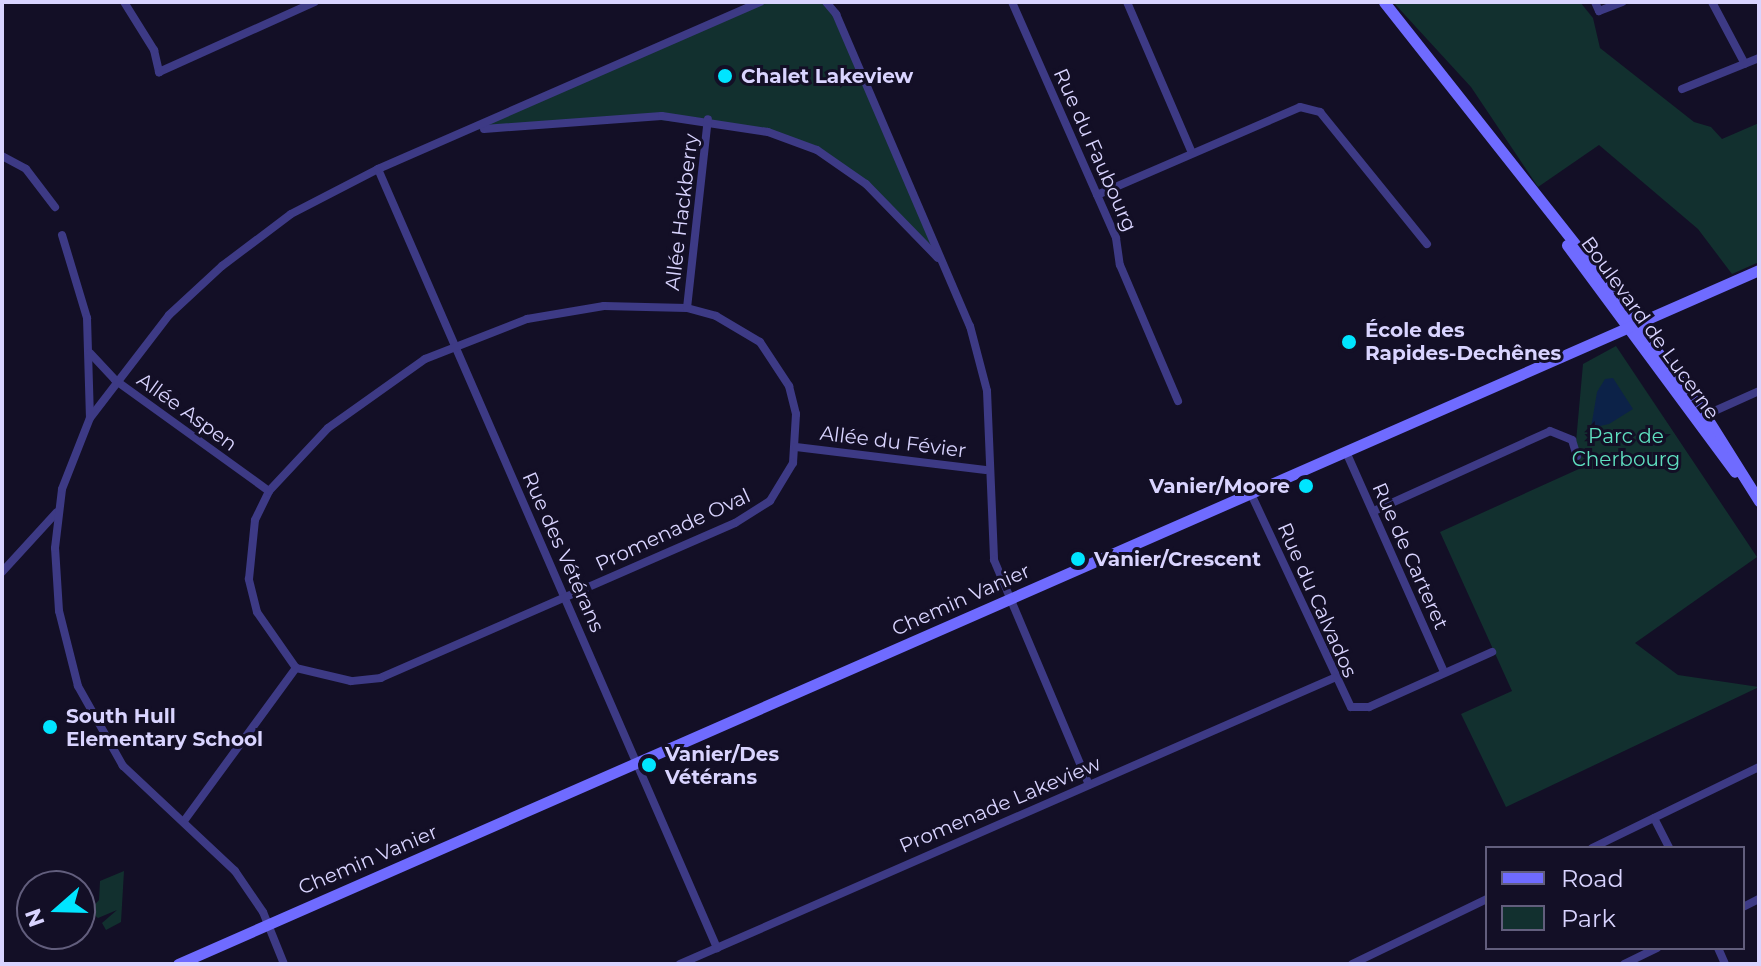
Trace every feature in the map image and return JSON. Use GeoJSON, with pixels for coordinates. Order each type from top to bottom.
{"type":"FeatureCollection","features":[{"type":"Feature","properties":{"kind":"street"},"geometry":{"type":"LineString","coordinates":[[124,2],[154,50],[159,72],[169,71],[315,2]]}},
{"type":"Feature","properties":{"kind":"street"},"geometry":{"type":"LineString","coordinates":[[284,964],[268,923],[235,871],[123,766],[78,686],[59,611],[57,512],[90,418],[115,380],[160,325],[222,266],[291,214],[378,169],[474,130],[761,2]]}},
{"type":"Feature","properties":{"kind":"street"},"geometry":{"type":"LineString","coordinates":[[826,2],[836,14],[970,326],[987,391],[986,470],[994,560],[1089,785]]}},
{"type":"Feature","properties":{"kind":"street","name":"Rue du Faubourg"},"geometry":{"type":"LineString","coordinates":[[1012,2],[1119,246],[1120,265],[1178,401]]}},
{"type":"Feature","properties":{"kind":"street"},"geometry":{"type":"LineString","coordinates":[[1127,2],[1192,153]]}},
{"type":"Feature","properties":{"kind":"street","name":"Boulevard de Lucerne"},"geometry":{"type":"LineString","coordinates":[[1384,2],[1516,172],[1759,502]]}},
{"type":"Feature","properties":{"kind":"street"},"geometry":{"type":"LineString","coordinates":[[1597,7],[1622,2]]}},
{"type":"Feature","properties":{"kind":"street"},"geometry":{"type":"LineString","coordinates":[[1712,2],[1745,64]]}},
{"type":"Feature","properties":{"kind":"street"},"geometry":{"type":"LineString","coordinates":[[1682,89],[1759,58]]}},
{"type":"Feature","properties":{"kind":"street"},"geometry":{"type":"LineString","coordinates":[[1097,195],[1300,107],[1320,112],[1427,244]]}},
{"type":"Feature","properties":{"kind":"street"},"geometry":{"type":"LineString","coordinates":[[474,130],[589,117],[708,119],[768,132],[817,150],[866,184],[946,268]]}},
{"type":"Feature","properties":{"kind":"street","name":"Allée Hackberry"},"geometry":{"type":"LineString","coordinates":[[687,308],[708,119]]}},
{"type":"Feature","properties":{"kind":"street"},"geometry":{"type":"LineString","coordinates":[[2,156],[26,169],[55,207]]}},
{"type":"Feature","properties":{"kind":"street","name":"Rue des Vétérans"},"geometry":{"type":"LineString","coordinates":[[378,169],[717,948]]}},
{"type":"Feature","properties":{"kind":"street"},"geometry":{"type":"LineString","coordinates":[[62,235],[84,306],[90,353],[90,418]]}},
{"type":"Feature","properties":{"kind":"street","name":"Chemin Vanier"},"geometry":{"type":"LineString","coordinates":[[178,964],[1008,599],[1252,496],[1759,270]]}},
{"type":"Feature","properties":{"kind":"street","name":"Promenade Oval"},"geometry":{"type":"LineString","coordinates":[[687,308],[738,326],[777,362],[796,414],[796,447],[782,485],[756,511],[381,678],[351,681],[296,668],[257,612],[249,579],[255,520],[269,491],[328,428],[394,378],[455,345],[566,310],[687,308]]}},
{"type":"Feature","properties":{"kind":"street","name":"Allée Aspen"},"geometry":{"type":"LineString","coordinates":[[90,353],[115,380],[269,491]]}},
{"type":"Feature","properties":{"kind":"street"},"geometry":{"type":"LineString","coordinates":[[1699,418],[1759,391]]}},
{"type":"Feature","properties":{"kind":"street"},"geometry":{"type":"LineString","coordinates":[[1374,511],[1550,431],[1572,440],[1577,456]]}},
{"type":"Feature","properties":{"kind":"street","name":"Allée du Févier"},"geometry":{"type":"LineString","coordinates":[[796,447],[986,470]]}},
{"type":"Feature","properties":{"kind":"street","name":"Rue de Carteret"},"geometry":{"type":"LineString","coordinates":[[1347,454],[1444,672]]}},
{"type":"Feature","properties":{"kind":"street","name":"Rue du Calvados"},"geometry":{"type":"LineString","coordinates":[[1252,496],[1346,703],[1363,709],[1492,652]]}},
{"type":"Feature","properties":{"kind":"street"},"geometry":{"type":"LineString","coordinates":[[2,572],[57,512]]}},
{"type":"Feature","properties":{"kind":"street"},"geometry":{"type":"LineString","coordinates":[[184,821],[296,668]]}},
{"type":"Feature","properties":{"kind":"street","name":"Promenade Lakeview"},"geometry":{"type":"LineString","coordinates":[[680,964],[1334,678]]}},
{"type":"Feature","properties":{"kind":"street"},"geometry":{"type":"LineString","coordinates":[[1596,846],[1759,767]]}},
{"type":"Feature","properties":{"kind":"street"},"geometry":{"type":"LineString","coordinates":[[1654,818],[1668,846]]}},
{"type":"Feature","properties":{"kind":"street"},"geometry":{"type":"LineString","coordinates":[[1352,964],[1485,900]]}},
{"type":"Feature","properties":{"kind":"street"},"geometry":{"type":"LineString","coordinates":[[1624,964],[1653,950]]}},
{"type":"Feature","properties":{"kind":"green space"},"geometry":{"type":"Polygon","coordinates":[[[761,2],[827,3],[946,268],[898,214],[817,150],[768,132],[623,116],[474,130],[761,2]]]}},
{"type":"Feature","properties":{"kind":"green space"},"geometry":{"type":"Polygon","coordinates":[[[1393,2],[1580,2],[1593,18],[1600,48],[1694,122],[1711,127],[1722,139],[1759,123],[1759,262],[1732,274],[1698,229],[1599,145],[1538,187],[1471,87],[1393,2]]]}},
{"type":"Feature","properties":{"kind":"green space","name":"Parc de Cherbourg"},"geometry":{"type":"Polygon","coordinates":[[[1616,346],[1757,557],[1635,643],[1678,675],[1759,687],[1506,807],[1461,714],[1512,691],[1440,532],[1581,468],[1576,442],[1583,364],[1616,346]]]}},
{"type":"Feature","properties":{"kind":"green space"},"geometry":{"type":"Polygon","coordinates":[[[124,871],[121,922],[106,930],[102,923],[117,910],[96,916],[100,881],[124,871]]]}},
{"type":"Feature","properties":{"kind":"water"},"geometry":{"type":"Polygon","coordinates":[[[1613,378],[1633,409],[1609,424],[1591,428],[1597,392],[1605,379],[1613,378]]]}},
{"type":"Feature","properties":{"kind":"place","name":"Chalet Lakeview"},"geometry":{"type":"Point","coordinates":[725,76]}},
{"type":"Feature","properties":{"kind":"place","name":"École des Rapides-Dechênes"},"geometry":{"type":"Point","coordinates":[1349,342]}},
{"type":"Feature","properties":{"kind":"place","name":"Vanier/Moore"},"geometry":{"type":"Point","coordinates":[1306,486]}},
{"type":"Feature","properties":{"kind":"place","name":"Vanier/Crescent"},"geometry":{"type":"Point","coordinates":[1078,559]}},
{"type":"Feature","properties":{"kind":"place","name":"South Hull Elementary School"},"geometry":{"type":"Point","coordinates":[50,727]}},
{"type":"Feature","properties":{"kind":"place","name":"Vanier/Des Vétérans"},"geometry":{"type":"Point","coordinates":[649,765]}}]}
